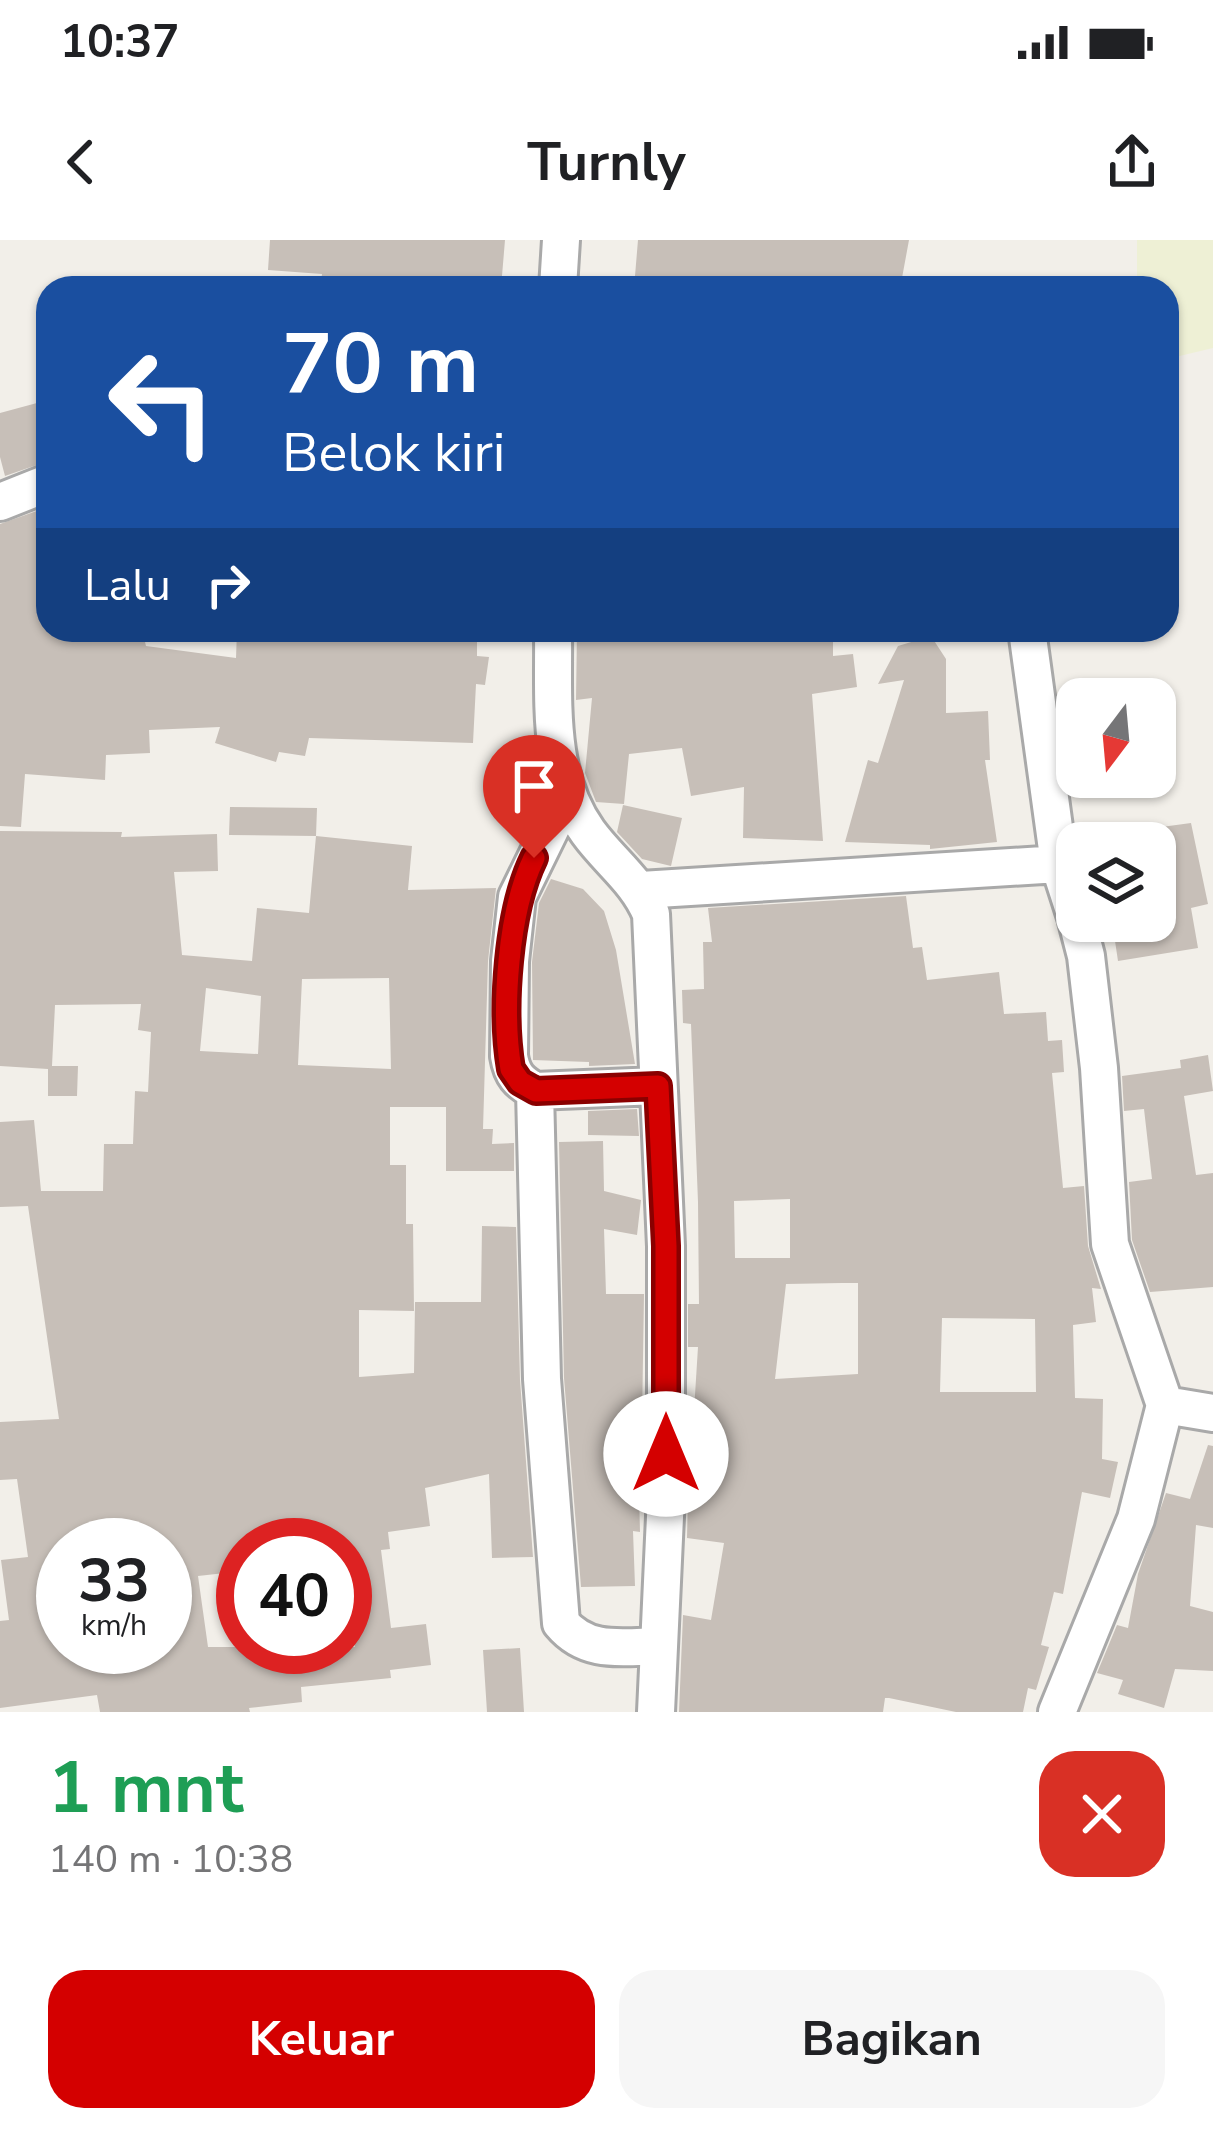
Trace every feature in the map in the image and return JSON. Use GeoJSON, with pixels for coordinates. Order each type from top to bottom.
{"type":"FeatureCollection","features":[{"type":"Feature","properties":{"kind":"street"},"geometry":{"type":"LineString","coordinates":[[559,276],[561,240]]}},
{"type":"Feature","properties":{"kind":"street"},"geometry":{"type":"LineString","coordinates":[[0,502],[36,488]]}},
{"type":"Feature","properties":{"kind":"street"},"geometry":{"type":"LineString","coordinates":[[554,642],[554,730],[566,797],[590,835],[641,890],[651,914],[666,1246],[666,1495],[656,1712]]}},
{"type":"Feature","properties":{"kind":"street"},"geometry":{"type":"LineString","coordinates":[[1029,642],[1056,842]]}},
{"type":"Feature","properties":{"kind":"street"},"geometry":{"type":"LineString","coordinates":[[566,797],[517,897],[510,961],[511,1069],[520,1082],[536,1091],[658,1086]]}},
{"type":"Feature","properties":{"kind":"street"},"geometry":{"type":"LineString","coordinates":[[641,890],[1056,864]]}},
{"type":"Feature","properties":{"kind":"street"},"geometry":{"type":"LineString","coordinates":[[1057,1712],[1136,1519],[1165,1405],[1110,1244],[1099,1068],[1082,942]]}},
{"type":"Feature","properties":{"kind":"street"},"geometry":{"type":"LineString","coordinates":[[536,1091],[542,1379],[561,1623],[574,1639],[595,1645],[658,1646]]}},
{"type":"Feature","properties":{"kind":"street"},"geometry":{"type":"LineString","coordinates":[[1165,1405],[1213,1413]]}},
{"type":"Feature","properties":{"kind":"green space"},"geometry":{"type":"Polygon","coordinates":[[[1137,240],[1213,240],[1213,348],[1179,356],[1179,276],[1137,276],[1137,240]]]}},
{"type":"Feature","properties":{"kind":"building"},"geometry":{"type":"Polygon","coordinates":[[[270,240],[505,240],[502,276],[322,276],[268,270],[270,240]]]}},
{"type":"Feature","properties":{"kind":"building"},"geometry":{"type":"Polygon","coordinates":[[[638,240],[909,240],[902,276],[635,276],[638,240]]]}},
{"type":"Feature","properties":{"kind":"building"},"geometry":{"type":"Polygon","coordinates":[[[36,403],[36,465],[5,476],[0,413],[36,403]]]}},
{"type":"Feature","properties":{"kind":"building"},"geometry":{"type":"Polygon","coordinates":[[[36,511],[36,642],[145,642],[146,646],[236,658],[237,642],[477,642],[477,656],[489,657],[485,685],[476,684],[473,743],[309,738],[305,756],[279,752],[276,762],[215,743],[220,727],[149,730],[150,753],[106,755],[105,780],[25,774],[21,827],[0,826],[0,524],[36,511]]]}},
{"type":"Feature","properties":{"kind":"building"},"geometry":{"type":"Polygon","coordinates":[[[577,642],[833,642],[833,656],[853,654],[857,687],[812,694],[823,841],[743,838],[744,787],[691,796],[682,748],[629,754],[624,804],[596,802],[585,773],[592,698],[576,700],[577,642]]]}},
{"type":"Feature","properties":{"kind":"building"},"geometry":{"type":"Polygon","coordinates":[[[935,642],[946,659],[946,713],[988,711],[990,760],[985,760],[997,842],[930,849],[930,845],[845,842],[868,760],[878,763],[904,680],[878,684],[898,646],[935,642]]]}},
{"type":"Feature","properties":{"kind":"building"},"geometry":{"type":"Polygon","coordinates":[[[623,805],[682,818],[671,866],[642,859],[617,832],[623,805]]]}},
{"type":"Feature","properties":{"kind":"building"},"geometry":{"type":"Polygon","coordinates":[[[230,807],[317,808],[316,836],[229,835],[230,807]]]}},
{"type":"Feature","properties":{"kind":"building"},"geometry":{"type":"Polygon","coordinates":[[[1191,823],[1208,904],[1191,908],[1198,948],[1118,961],[1115,942],[1176,942],[1176,825],[1191,823]]]}},
{"type":"Feature","properties":{"kind":"building"},"geometry":{"type":"Polygon","coordinates":[[[0,831],[122,832],[121,837],[217,834],[218,871],[174,872],[182,955],[252,961],[257,908],[309,913],[316,836],[412,846],[408,890],[496,888],[488,961],[483,1129],[493,1129],[492,1144],[514,1143],[514,1171],[446,1171],[446,1107],[390,1107],[390,1165],[406,1165],[406,1224],[413,1224],[414,1311],[359,1310],[359,1377],[414,1373],[415,1302],[481,1302],[482,1226],[516,1227],[520,1380],[533,1557],[492,1558],[489,1474],[425,1488],[430,1526],[388,1532],[390,1549],[381,1550],[391,1628],[426,1624],[431,1665],[390,1670],[391,1678],[301,1687],[302,1702],[249,1708],[250,1712],[100,1712],[97,1695],[0,1708],[0,1621],[9,1620],[1,1560],[28,1557],[17,1479],[0,1480],[0,1422],[59,1419],[28,1206],[0,1207],[0,1122],[34,1120],[41,1191],[103,1191],[104,1144],[133,1144],[135,1091],[148,1092],[151,1032],[138,1030],[141,1004],[55,1005],[52,1066],[78,1066],[77,1096],[48,1096],[48,1069],[0,1066],[0,831]],[[389,978],[302,979],[298,1065],[391,1069],[389,978]],[[206,988],[200,1051],[258,1054],[261,996],[206,988]]]}},
{"type":"Feature","properties":{"kind":"building"},"geometry":{"type":"Polygon","coordinates":[[[551,879],[583,889],[604,911],[616,950],[635,1064],[589,1066],[589,1062],[533,1060],[532,962],[539,903],[551,879]]]}},
{"type":"Feature","properties":{"kind":"building"},"geometry":{"type":"Polygon","coordinates":[[[906,896],[913,948],[922,947],[927,980],[999,972],[1004,1014],[1046,1012],[1048,1041],[1062,1040],[1064,1072],[1052,1073],[1063,1188],[1084,1186],[1088,1246],[1101,1289],[1092,1288],[1096,1322],[1073,1325],[1075,1398],[1103,1399],[1102,1459],[1118,1462],[1110,1498],[1082,1492],[1063,1594],[1054,1592],[1041,1645],[1049,1647],[1036,1690],[1028,1688],[1023,1712],[956,1712],[885,1698],[883,1712],[679,1712],[683,1615],[711,1620],[724,1543],[687,1538],[688,1497],[709,1500],[720,1429],[693,1427],[698,1347],[688,1347],[688,1304],[699,1304],[698,1202],[691,1024],[683,1023],[682,990],[704,989],[703,942],[712,942],[708,908],[906,896]],[[790,1199],[734,1201],[735,1258],[790,1258],[790,1199]],[[858,1283],[786,1284],[775,1379],[858,1374],[858,1283]],[[942,1318],[940,1392],[1036,1392],[1035,1319],[942,1318]]]}},
{"type":"Feature","properties":{"kind":"building"},"geometry":{"type":"Polygon","coordinates":[[[1208,1055],[1213,1091],[1184,1096],[1196,1175],[1213,1173],[1213,1287],[1150,1292],[1132,1240],[1129,1182],[1152,1179],[1144,1109],[1124,1111],[1122,1076],[1181,1068],[1180,1060],[1208,1055]]]}},
{"type":"Feature","properties":{"kind":"building"},"geometry":{"type":"Polygon","coordinates":[[[637,1109],[639,1136],[588,1135],[588,1111],[637,1109]]]}},
{"type":"Feature","properties":{"kind":"building"},"geometry":{"type":"Polygon","coordinates":[[[603,1141],[604,1191],[641,1200],[637,1235],[604,1229],[606,1294],[644,1294],[642,1421],[637,1421],[640,1532],[633,1531],[635,1586],[581,1587],[564,1378],[559,1142],[603,1141]]]}},
{"type":"Feature","properties":{"kind":"building"},"geometry":{"type":"Polygon","coordinates":[[[1208,1445],[1213,1446],[1213,1528],[1196,1525],[1190,1606],[1213,1612],[1213,1671],[1175,1669],[1164,1708],[1118,1694],[1123,1680],[1097,1673],[1117,1625],[1128,1628],[1138,1574],[1166,1493],[1190,1499],[1208,1445]]]}},
{"type":"Feature","properties":{"kind":"building"},"geometry":{"type":"Polygon","coordinates":[[[520,1648],[524,1712],[487,1712],[483,1650],[520,1648]]]}},
{"type":"Feature","properties":{"kind":"route"},"geometry":{"type":"LineString","coordinates":[[534,858],[517,897],[510,961],[511,1069],[520,1082],[536,1091],[658,1086],[666,1246],[666,1454]]}}]}
